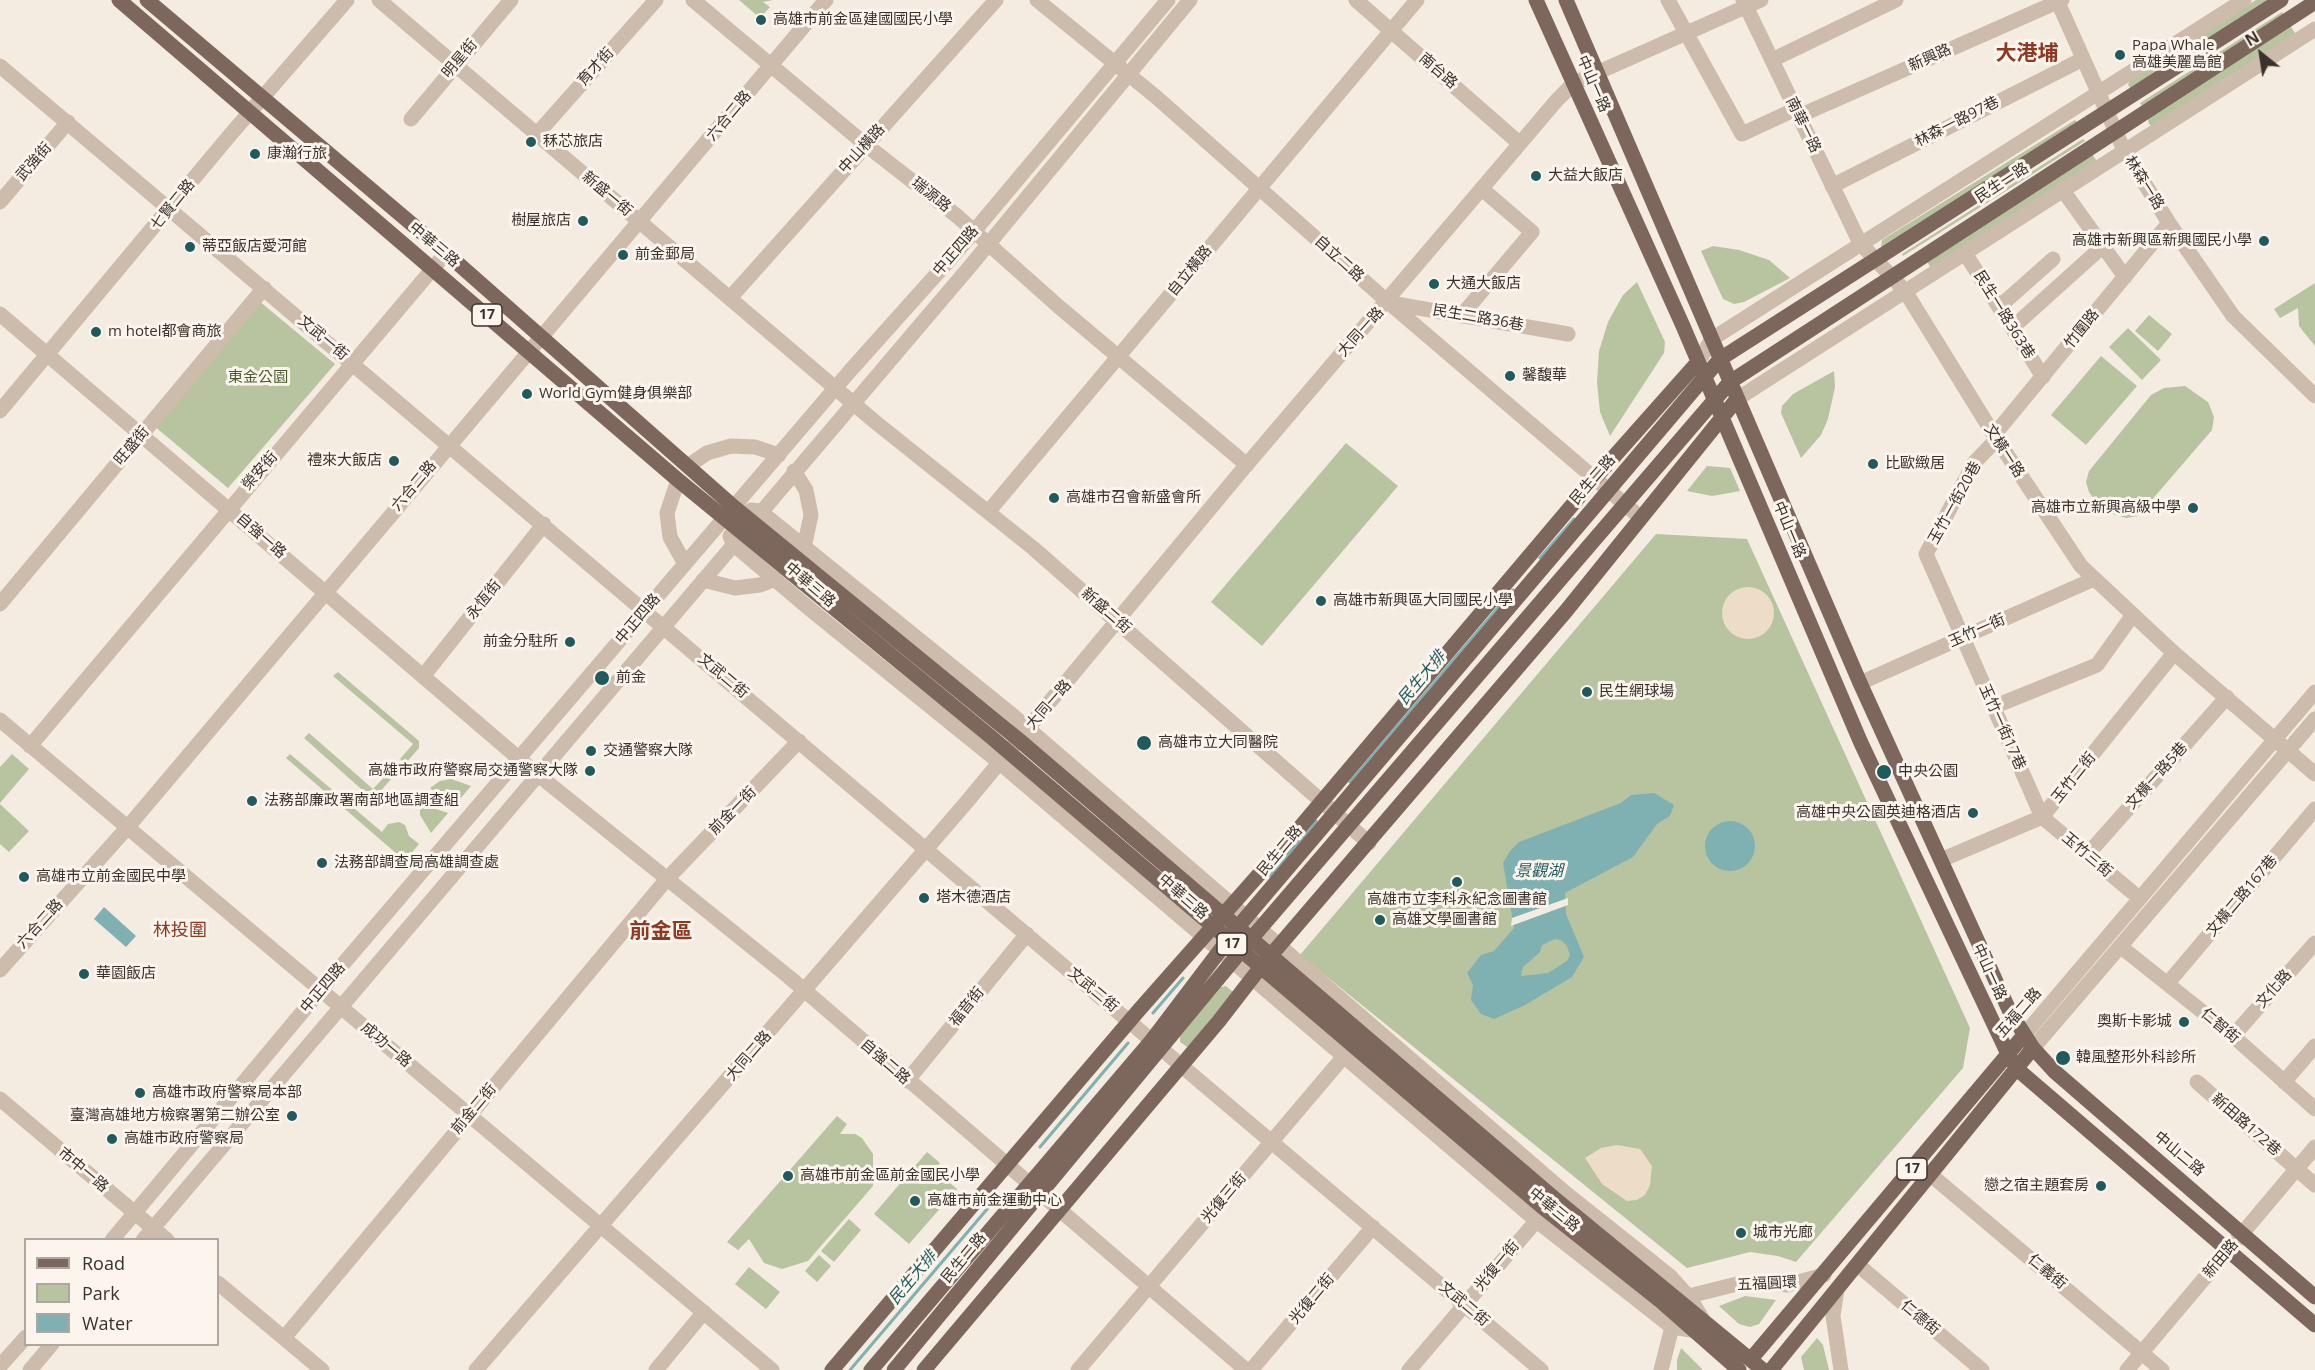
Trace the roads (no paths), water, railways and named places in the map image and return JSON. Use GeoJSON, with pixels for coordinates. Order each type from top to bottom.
{"type":"FeatureCollection","features":[{"type":"Feature","properties":{"kind":"main road","name":"中華三路"},"geometry":{"type":"LineString","coordinates":[[118,0],[434,268],[724,519],[747,527]]}},
{"type":"Feature","properties":{"kind":"main road","name":"中華三路"},"geometry":{"type":"LineString","coordinates":[[147,0],[541,335],[734,507],[747,527],[1014,746],[1232,934],[1237,957]]}},
{"type":"Feature","properties":{"kind":"main road","name":"中山一路"},"geometry":{"type":"LineString","coordinates":[[1536,0],[1698,362],[1861,743],[2008,1054],[2018,1069]]}},
{"type":"Feature","properties":{"kind":"main road","name":"中山一路"},"geometry":{"type":"LineString","coordinates":[[1566,0],[1599,71],[1860,683],[2008,1008],[2024,1035]]}},
{"type":"Feature","properties":{"kind":"main road","name":"民生一路"},"geometry":{"type":"LineString","coordinates":[[1720,359],[2281,0]]}},
{"type":"Feature","properties":{"kind":"main road","name":"民生一路"},"geometry":{"type":"LineString","coordinates":[[1713,399],[1730,382],[2314,3]]}},
{"type":"Feature","properties":{"kind":"main road","name":"民生二路"},"geometry":{"type":"LineString","coordinates":[[1157,1044],[1232,934],[1720,359]]}},
{"type":"Feature","properties":{"kind":"main road"},"geometry":{"type":"LineString","coordinates":[[832,1370],[1130,1021],[1321,802],[1595,478],[1698,362]]}},
{"type":"Feature","properties":{"kind":"main road","name":"民生二路"},"geometry":{"type":"LineString","coordinates":[[894,1370],[1035,1190],[1157,1044],[1237,957],[1713,399]]}},
{"type":"Feature","properties":{"kind":"main road"},"geometry":{"type":"LineString","coordinates":[[924,1370],[1182,1065],[1275,950],[1559,620],[1737,399]]}},
{"type":"Feature","properties":{"kind":"main road","name":"中華三路"},"geometry":{"type":"LineString","coordinates":[[1232,934],[1256,934],[1275,950],[1358,1040],[1663,1303],[1696,1324],[1744,1366],[1763,1370]]}},
{"type":"Feature","properties":{"kind":"main road","name":"五福二路"},"geometry":{"type":"LineString","coordinates":[[1744,1366],[1824,1275],[2024,1035]]}},
{"type":"Feature","properties":{"kind":"main road","name":"中山二路"},"geometry":{"type":"LineString","coordinates":[[2024,1035],[2054,1071],[2243,1232],[2315,1297]]}},
{"type":"Feature","properties":{"kind":"main road","name":"17"},"geometry":{"type":"LineString","coordinates":[[1771,1370],[2033,1048]]}},
{"type":"Feature","properties":{"kind":"main road"},"geometry":{"type":"LineString","coordinates":[[2018,1069],[2315,1325]]}},
{"type":"Feature","properties":{"kind":"main road","name":"民生二路"},"geometry":{"type":"LineString","coordinates":[[871,1370],[1035,1190]]}},
{"type":"Feature","properties":{"kind":"main road","name":"中華三路"},"geometry":{"type":"LineString","coordinates":[[1550,1205],[1682,1297],[1696,1324]]}},
{"type":"Feature","properties":{"kind":"street","name":"七賢二路"},"geometry":{"type":"LineString","coordinates":[[0,411],[347,0]]}},
{"type":"Feature","properties":{"kind":"street","name":"新盛一街"},"geometry":{"type":"LineString","coordinates":[[379,0],[836,388]]}},
{"type":"Feature","properties":{"kind":"street","name":"明星街"},"geometry":{"type":"LineString","coordinates":[[411,119],[511,0]]}},
{"type":"Feature","properties":{"kind":"street","name":"育才街"},"geometry":{"type":"LineString","coordinates":[[537,134],[656,0]]}},
{"type":"Feature","properties":{"kind":"street","name":"瑞源路"},"geometry":{"type":"LineString","coordinates":[[693,0],[866,145],[974,231],[1119,358],[1247,465]]}},
{"type":"Feature","properties":{"kind":"street","name":"六合二路"},"geometry":{"type":"LineString","coordinates":[[0,970],[127,828],[826,0]]}},
{"type":"Feature","properties":{"kind":"street","name":"中山橫路"},"geometry":{"type":"LineString","coordinates":[[730,298],[996,0]]}},
{"type":"Feature","properties":{"kind":"street","name":"自立二路"},"geometry":{"type":"LineString","coordinates":[[1037,0],[1129,74],[1388,302],[1641,518]]}},
{"type":"Feature","properties":{"kind":"street","name":"中正四路"},"geometry":{"type":"LineString","coordinates":[[113,1238],[320,991],[521,759],[645,610],[836,388],[974,231],[1168,0]]}},
{"type":"Feature","properties":{"kind":"street","name":"中正四路"},"geometry":{"type":"LineString","coordinates":[[144,1238],[342,1008],[537,774],[988,244],[1190,0]]}},
{"type":"Feature","properties":{"kind":"street","name":"南台路"},"geometry":{"type":"LineString","coordinates":[[1356,0],[1519,143]]}},
{"type":"Feature","properties":{"kind":"street","name":"自立橫路"},"geometry":{"type":"LineString","coordinates":[[989,511],[1417,0]]}},
{"type":"Feature","properties":{"kind":"street"},"geometry":{"type":"LineString","coordinates":[[1668,0],[1686,32]]}},
{"type":"Feature","properties":{"kind":"street","name":"大同一路"},"geometry":{"type":"LineString","coordinates":[[1014,746],[1247,465],[1388,302],[1519,143],[1574,83],[1745,4],[1761,0]]}},
{"type":"Feature","properties":{"kind":"street"},"geometry":{"type":"LineString","coordinates":[[1772,60],[1896,0]]}},
{"type":"Feature","properties":{"kind":"street","name":"民生一路"},"geometry":{"type":"LineString","coordinates":[[1698,362],[1713,339],[1860,243],[2244,0]]}},
{"type":"Feature","properties":{"kind":"street","name":"新興路"},"geometry":{"type":"LineString","coordinates":[[1686,32],[1742,134],[1797,113],[2059,1]]}},
{"type":"Feature","properties":{"kind":"street","name":"林森一路"},"geometry":{"type":"LineString","coordinates":[[2059,1],[2124,150],[2169,224],[2233,316],[2315,396]]}},
{"type":"Feature","properties":{"kind":"street","name":"南華一路"},"geometry":{"type":"LineString","coordinates":[[1745,4],[1860,243]]}},
{"type":"Feature","properties":{"kind":"street"},"geometry":{"type":"LineString","coordinates":[[1737,399],[2315,28]]}},
{"type":"Feature","properties":{"kind":"street","name":"林森一路97巷"},"geometry":{"type":"LineString","coordinates":[[1832,186],[2083,59]]}},
{"type":"Feature","properties":{"kind":"street","name":"文武一街"},"geometry":{"type":"LineString","coordinates":[[0,66],[645,610]]}},
{"type":"Feature","properties":{"kind":"street","name":"武強街"},"geometry":{"type":"LineString","coordinates":[[0,202],[68,122]]}},
{"type":"Feature","properties":{"kind":"street"},"geometry":{"type":"LineString","coordinates":[[1461,316],[1532,232],[1482,189]]}},
{"type":"Feature","properties":{"kind":"street"},"geometry":{"type":"LineString","coordinates":[[2062,189],[2125,277]]}},
{"type":"Feature","properties":{"kind":"street","name":"竹圍路"},"geometry":{"type":"LineString","coordinates":[[1995,437],[2169,224]]}},
{"type":"Feature","properties":{"kind":"street","name":"文橫一路"},"geometry":{"type":"LineString","coordinates":[[1860,243],[1905,291],[1995,437],[2081,566],[2132,616],[2315,774]]}},
{"type":"Feature","properties":{"kind":"street"},"geometry":{"type":"LineString","coordinates":[[2012,328],[2102,247]]}},
{"type":"Feature","properties":{"kind":"street","name":"榮安街"},"geometry":{"type":"LineString","coordinates":[[30,746],[228,508],[446,253]]}},
{"type":"Feature","properties":{"kind":"street","name":"民生一路363巷"},"geometry":{"type":"LineString","coordinates":[[1965,253],[2043,377]]}},
{"type":"Feature","properties":{"kind":"street"},"geometry":{"type":"LineString","coordinates":[[1999,307],[2053,258]]}},
{"type":"Feature","properties":{"kind":"street","name":"旺盛街"},"geometry":{"type":"LineString","coordinates":[[0,604],[264,288]]}},
{"type":"Feature","properties":{"kind":"street","name":"民生二路36巷"},"geometry":{"type":"LineString","coordinates":[[1388,302],[1568,334]]}},
{"type":"Feature","properties":{"kind":"street","name":"自強一路"},"geometry":{"type":"LineString","coordinates":[[0,314],[521,759]]}},
{"type":"Feature","properties":{"kind":"street","name":"新盛二街"},"geometry":{"type":"LineString","coordinates":[[836,388],[989,511],[1119,622],[1369,843]]}},
{"type":"Feature","properties":{"kind":"street","name":"玉竹一街20巷"},"geometry":{"type":"LineString","coordinates":[[1962,638],[1926,554],[1974,464],[1995,437]]}},
{"type":"Feature","properties":{"kind":"street"},"geometry":{"type":"LineString","coordinates":[[688,466],[707,453],[730,446],[755,447],[779,455]]}},
{"type":"Feature","properties":{"kind":"street"},"geometry":{"type":"LineString","coordinates":[[794,471],[806,490],[811,515],[804,548]]}},
{"type":"Feature","properties":{"kind":"street"},"geometry":{"type":"LineString","coordinates":[[678,480],[667,513],[670,537],[685,564]]}},
{"type":"Feature","properties":{"kind":"street","name":"永恆街"},"geometry":{"type":"LineString","coordinates":[[424,675],[544,524]]}},
{"type":"Feature","properties":{"kind":"street","name":"中華三路"},"geometry":{"type":"LineString","coordinates":[[747,527],[804,548],[1014,746],[1232,934]]}},
{"type":"Feature","properties":{"kind":"street","name":"中華三路"},"geometry":{"type":"LineString","coordinates":[[747,527],[775,579],[1014,746]]}},
{"type":"Feature","properties":{"kind":"street"},"geometry":{"type":"LineString","coordinates":[[703,580],[735,588],[760,585],[775,579]]}},
{"type":"Feature","properties":{"kind":"street","name":"玉竹一街"},"geometry":{"type":"LineString","coordinates":[[1860,683],[2094,579]]}},
{"type":"Feature","properties":{"kind":"street","name":"文武二街"},"geometry":{"type":"LineString","coordinates":[[645,610],[1541,1370]]}},
{"type":"Feature","properties":{"kind":"street"},"geometry":{"type":"LineString","coordinates":[[1993,707],[2097,665],[2132,616]]}},
{"type":"Feature","properties":{"kind":"street","name":"玉竹一街17巷"},"geometry":{"type":"LineString","coordinates":[[1962,638],[2042,817]]}},
{"type":"Feature","properties":{"kind":"street","name":"玉竹二街"},"geometry":{"type":"LineString","coordinates":[[1941,860],[2042,817],[2174,653]]}},
{"type":"Feature","properties":{"kind":"street","name":"五福二路"},"geometry":{"type":"LineString","coordinates":[[2024,1035],[2315,692]]}},
{"type":"Feature","properties":{"kind":"street","name":"文橫一路5巷"},"geometry":{"type":"LineString","coordinates":[[2087,855],[2227,697]]}},
{"type":"Feature","properties":{"kind":"street"},"geometry":{"type":"LineString","coordinates":[[2033,1048],[2315,719]]}},
{"type":"Feature","properties":{"kind":"street","name":"成功一路"},"geometry":{"type":"LineString","coordinates":[[0,720],[772,1370]]}},
{"type":"Feature","properties":{"kind":"street","name":"前金一街"},"geometry":{"type":"LineString","coordinates":[[666,880],[800,741]]}},
{"type":"Feature","properties":{"kind":"street","name":"大同二路"},"geometry":{"type":"LineString","coordinates":[[476,1370],[805,992],[1014,746]]}},
{"type":"Feature","properties":{"kind":"street","name":"自強二路"},"geometry":{"type":"LineString","coordinates":[[521,759],[805,992],[1246,1370]]}},
{"type":"Feature","properties":{"kind":"street","name":"文橫二路167巷"},"geometry":{"type":"LineString","coordinates":[[2168,983],[2315,809]]}},
{"type":"Feature","properties":{"kind":"street","name":"玉竹三街"},"geometry":{"type":"LineString","coordinates":[[2042,817],[2132,892]]}},
{"type":"Feature","properties":{"kind":"street","name":"前金二街"},"geometry":{"type":"LineString","coordinates":[[284,1338],[666,880]]}},
{"type":"Feature","properties":{"kind":"street","name":"福音街"},"geometry":{"type":"LineString","coordinates":[[907,1080],[1027,934]]}},
{"type":"Feature","properties":{"kind":"street","name":"文化路"},"geometry":{"type":"LineString","coordinates":[[2233,1036],[2315,943]]}},
{"type":"Feature","properties":{"kind":"street","name":"仁智街"},"geometry":{"type":"LineString","coordinates":[[2121,947],[2233,1036],[2315,1109]]}},
{"type":"Feature","properties":{"kind":"street","name":"中華三路"},"geometry":{"type":"LineString","coordinates":[[1237,957],[1256,973],[1358,1040],[1550,1205],[1672,1327],[1696,1324]]}},
{"type":"Feature","properties":{"kind":"street","name":"光復三街"},"geometry":{"type":"LineString","coordinates":[[1078,1370],[1358,1040]]}},
{"type":"Feature","properties":{"kind":"street"},"geometry":{"type":"LineString","coordinates":[[2284,1082],[2315,1046]]}},
{"type":"Feature","properties":{"kind":"street","name":"新田路172巷"},"geometry":{"type":"LineString","coordinates":[[2197,1082],[2315,1185]]}},
{"type":"Feature","properties":{"kind":"street","name":"市中一路"},"geometry":{"type":"LineString","coordinates":[[0,1100],[166,1238]]}},
{"type":"Feature","properties":{"kind":"street","name":"新田路"},"geometry":{"type":"LineString","coordinates":[[2127,1370],[2315,1148]]}},
{"type":"Feature","properties":{"kind":"street","name":"仁義街"},"geometry":{"type":"LineString","coordinates":[[1931,1175],[2162,1370]]}},
{"type":"Feature","properties":{"kind":"street","name":"光復一街"},"geometry":{"type":"LineString","coordinates":[[1414,1368],[1465,1304],[1550,1205]]}},
{"type":"Feature","properties":{"kind":"street","name":"光復二街"},"geometry":{"type":"LineString","coordinates":[[1251,1370],[1373,1227]]}},
{"type":"Feature","properties":{"kind":"street","name":"仁德街"},"geometry":{"type":"LineString","coordinates":[[1858,1265],[1982,1370]]}},
{"type":"Feature","properties":{"kind":"street","name":"五福圓環"},"geometry":{"type":"LineString","coordinates":[[1682,1297],[1737,1284],[1763,1282],[1787,1285],[1824,1275]]}},
{"type":"Feature","properties":{"kind":"street"},"geometry":{"type":"LineString","coordinates":[[219,1284],[322,1370]]}},
{"type":"Feature","properties":{"kind":"street"},"geometry":{"type":"LineString","coordinates":[[1837,1290],[1833,1316],[1841,1370]]}},
{"type":"Feature","properties":{"kind":"street"},"geometry":{"type":"LineString","coordinates":[[656,1370],[704,1312]]}},
{"type":"Feature","properties":{"kind":"street"},"geometry":{"type":"LineString","coordinates":[[1661,1370],[1672,1327]]}},
{"type":"Feature","properties":{"kind":"street"},"geometry":{"type":"LineString","coordinates":[[0,1366],[24,1339]]}},
{"type":"Feature","properties":{"kind":"street"},"geometry":{"type":"LineString","coordinates":[[30,1370],[50,1346]]}},
{"type":"Feature","properties":{"kind":"water","name":"景觀湖"},"geometry":{"type":"Polygon","coordinates":[[[1654,793],[1674,805],[1670,816],[1657,824],[1633,857],[1565,893],[1566,914],[1584,957],[1572,977],[1525,1005],[1494,1019],[1481,1014],[1471,1000],[1473,985],[1467,973],[1481,955],[1494,951],[1514,928],[1503,863],[1510,851],[1519,842],[1621,803],[1631,795],[1654,793]],[[1555,939],[1542,945],[1540,952],[1523,967],[1521,976],[1548,973],[1567,961],[1570,955],[1567,946],[1561,940],[1555,939]]]}},
{"type":"Feature","properties":{"kind":"water"},"geometry":{"type":"Polygon","coordinates":[[[1730,821],[1739,823],[1750,832],[1755,846],[1753,855],[1744,866],[1730,871],[1721,869],[1710,860],[1705,846],[1707,837],[1716,826],[1730,821]]]}},
{"type":"Feature","properties":{"kind":"water"},"geometry":{"type":"Polygon","coordinates":[[[104,907],[136,936],[126,947],[94,919],[104,907]]]}},
{"type":"Feature","properties":{"kind":"waterway","name":"民生大排"},"geometry":{"type":"LineString","coordinates":[[1540,558],[1574,519]]}},
{"type":"Feature","properties":{"kind":"waterway","name":"民生大排"},"geometry":{"type":"LineString","coordinates":[[1350,782],[1513,590]]}},
{"type":"Feature","properties":{"kind":"waterway","name":"民生大排"},"geometry":{"type":"LineString","coordinates":[[1270,876],[1316,821]]}},
{"type":"Feature","properties":{"kind":"waterway","name":"民生大排"},"geometry":{"type":"LineString","coordinates":[[1153,1013],[1183,978]]}},
{"type":"Feature","properties":{"kind":"waterway","name":"民生大排"},"geometry":{"type":"LineString","coordinates":[[1040,1147],[1128,1043]]}},
{"type":"Feature","properties":{"kind":"waterway","name":"民生大排"},"geometry":{"type":"LineString","coordinates":[[850,1370],[994,1201]]}},
{"type":"Feature","properties":{"kind":"place","name":"高雄市前金區建國國民小學"},"geometry":{"type":"Point","coordinates":[761,20]}},
{"type":"Feature","properties":{"kind":"place","name":"Papa Whale 高雄美麗島館"},"geometry":{"type":"Point","coordinates":[2120,55]}},
{"type":"Feature","properties":{"kind":"place","name":"秝芯旅店"},"geometry":{"type":"Point","coordinates":[531,142]}},
{"type":"Feature","properties":{"kind":"place","name":"康瀚行旅"},"geometry":{"type":"Point","coordinates":[255,154]}},
{"type":"Feature","properties":{"kind":"place","name":"大益大飯店"},"geometry":{"type":"Point","coordinates":[1536,176]}},
{"type":"Feature","properties":{"kind":"place","name":"樹屋旅店"},"geometry":{"type":"Point","coordinates":[583,221]}},
{"type":"Feature","properties":{"kind":"place","name":"高雄市新興區新興國民小學"},"geometry":{"type":"Point","coordinates":[2264,241]}},
{"type":"Feature","properties":{"kind":"place","name":"蒂亞飯店愛河館"},"geometry":{"type":"Point","coordinates":[190,247]}},
{"type":"Feature","properties":{"kind":"place","name":"前金郵局"},"geometry":{"type":"Point","coordinates":[623,255]}},
{"type":"Feature","properties":{"kind":"place","name":"大通大飯店"},"geometry":{"type":"Point","coordinates":[1434,284]}},
{"type":"Feature","properties":{"kind":"place","name":"m hotel都會商旅"},"geometry":{"type":"Point","coordinates":[96,332]}},
{"type":"Feature","properties":{"kind":"place","name":"馨馥華"},"geometry":{"type":"Point","coordinates":[1510,376]}},
{"type":"Feature","properties":{"kind":"place","name":"World Gym健身俱樂部"},"geometry":{"type":"Point","coordinates":[527,394]}},
{"type":"Feature","properties":{"kind":"place","name":"禮來大飯店"},"geometry":{"type":"Point","coordinates":[394,461]}},
{"type":"Feature","properties":{"kind":"place","name":"比歐緻居"},"geometry":{"type":"Point","coordinates":[1873,464]}},
{"type":"Feature","properties":{"kind":"place","name":"高雄市召會新盛會所"},"geometry":{"type":"Point","coordinates":[1054,498]}},
{"type":"Feature","properties":{"kind":"place","name":"高雄市立新興高級中學"},"geometry":{"type":"Point","coordinates":[2193,508]}},
{"type":"Feature","properties":{"kind":"place","name":"高雄市新興區大同國民小學"},"geometry":{"type":"Point","coordinates":[1321,601]}},
{"type":"Feature","properties":{"kind":"place","name":"前金分駐所"},"geometry":{"type":"Point","coordinates":[570,642]}},
{"type":"Feature","properties":{"kind":"place","name":"前金"},"geometry":{"type":"Point","coordinates":[602,678]}},
{"type":"Feature","properties":{"kind":"place","name":"民生網球場"},"geometry":{"type":"Point","coordinates":[1587,692]}},
{"type":"Feature","properties":{"kind":"place","name":"高雄市立大同醫院"},"geometry":{"type":"Point","coordinates":[1144,743]}},
{"type":"Feature","properties":{"kind":"place","name":"交通警察大隊"},"geometry":{"type":"Point","coordinates":[591,751]}},
{"type":"Feature","properties":{"kind":"place","name":"高雄市政府警察局交通警察大隊"},"geometry":{"type":"Point","coordinates":[590,771]}},
{"type":"Feature","properties":{"kind":"place","name":"中央公園"},"geometry":{"type":"Point","coordinates":[1884,772]}},
{"type":"Feature","properties":{"kind":"place","name":"法務部廉政署南部地區調查組"},"geometry":{"type":"Point","coordinates":[252,801]}},
{"type":"Feature","properties":{"kind":"place","name":"高雄中央公園英迪格酒店"},"geometry":{"type":"Point","coordinates":[1973,813]}},
{"type":"Feature","properties":{"kind":"place","name":"法務部調查局高雄調查處"},"geometry":{"type":"Point","coordinates":[322,863]}},
{"type":"Feature","properties":{"kind":"place","name":"高雄市立前金國民中學"},"geometry":{"type":"Point","coordinates":[24,877]}},
{"type":"Feature","properties":{"kind":"place","name":"高雄市立李科永紀念圖書館"},"geometry":{"type":"Point","coordinates":[1457,882]}},
{"type":"Feature","properties":{"kind":"place","name":"塔木德酒店"},"geometry":{"type":"Point","coordinates":[924,898]}},
{"type":"Feature","properties":{"kind":"place","name":"高雄文學圖書館"},"geometry":{"type":"Point","coordinates":[1380,920]}},
{"type":"Feature","properties":{"kind":"place","name":"華園飯店"},"geometry":{"type":"Point","coordinates":[84,974]}},
{"type":"Feature","properties":{"kind":"place","name":"奧斯卡影城"},"geometry":{"type":"Point","coordinates":[2184,1022]}},
{"type":"Feature","properties":{"kind":"place","name":"韓風整形外科診所"},"geometry":{"type":"Point","coordinates":[2063,1058]}},
{"type":"Feature","properties":{"kind":"place","name":"高雄市政府警察局本部"},"geometry":{"type":"Point","coordinates":[140,1093]}},
{"type":"Feature","properties":{"kind":"place","name":"臺灣高雄地方檢察署第二辦公室"},"geometry":{"type":"Point","coordinates":[292,1116]}},
{"type":"Feature","properties":{"kind":"place","name":"高雄市政府警察局"},"geometry":{"type":"Point","coordinates":[112,1139]}},
{"type":"Feature","properties":{"kind":"place","name":"高雄市前金區前金國民小學"},"geometry":{"type":"Point","coordinates":[788,1176]}},
{"type":"Feature","properties":{"kind":"place","name":"戀之宿主題套房"},"geometry":{"type":"Point","coordinates":[2101,1186]}},
{"type":"Feature","properties":{"kind":"place","name":"高雄市前金運動中心"},"geometry":{"type":"Point","coordinates":[915,1201]}},
{"type":"Feature","properties":{"kind":"place","name":"城市光廊"},"geometry":{"type":"Point","coordinates":[1741,1233]}},
{"type":"Feature","properties":{"kind":"district","name":"大港埔"},"geometry":{"type":"Point","coordinates":[2027,54]}},
{"type":"Feature","properties":{"kind":"district","name":"林投圍"},"geometry":{"type":"Point","coordinates":[180,931]}},
{"type":"Feature","properties":{"kind":"district","name":"前金區"},"geometry":{"type":"Point","coordinates":[661,932]}},
{"type":"Feature","properties":{"kind":"park label","name":"東金公園"},"geometry":{"type":"Point","coordinates":[258,378]}}]}
